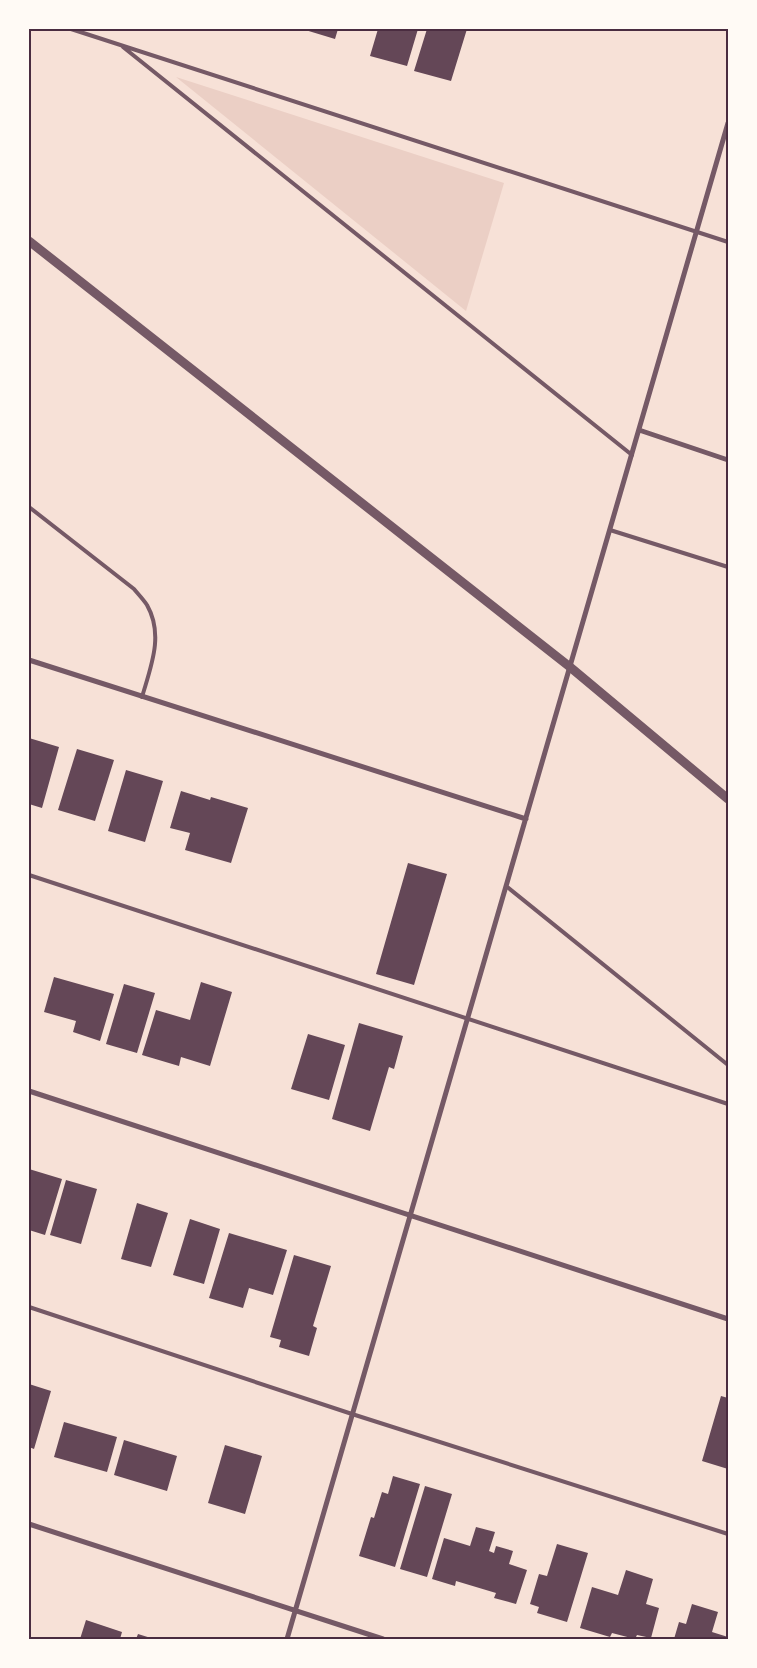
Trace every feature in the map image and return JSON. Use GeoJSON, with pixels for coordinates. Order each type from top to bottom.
{"type":"FeatureCollection","features":[{"type":"Feature","properties":{"kind":"street"},"geometry":{"type":"LineString","coordinates":[[287,1639],[728,123]]}},
{"type":"Feature","properties":{"kind":"street"},"geometry":{"type":"LineString","coordinates":[[29,241],[570,667],[728,799]]}},
{"type":"Feature","properties":{"kind":"street"},"geometry":{"type":"LineString","coordinates":[[639,430],[728,460]]}},
{"type":"Feature","properties":{"kind":"street"},"geometry":{"type":"LineString","coordinates":[[29,660],[526,818]]}},
{"type":"Feature","properties":{"kind":"street"},"geometry":{"type":"LineString","coordinates":[[29,1091],[728,1319]]}},
{"type":"Feature","properties":{"kind":"street"},"geometry":{"type":"LineString","coordinates":[[29,1524],[383,1639]]}},
{"type":"Feature","properties":{"kind":"lane"},"geometry":{"type":"LineString","coordinates":[[71,29],[728,242]]}},
{"type":"Feature","properties":{"kind":"lane"},"geometry":{"type":"LineString","coordinates":[[122,45],[632,455]]}},
{"type":"Feature","properties":{"kind":"lane"},"geometry":{"type":"LineString","coordinates":[[29,507],[134,589],[146,604],[152,619],[156,638],[154,653],[142,697]]}},
{"type":"Feature","properties":{"kind":"lane"},"geometry":{"type":"LineString","coordinates":[[610,530],[728,567]]}},
{"type":"Feature","properties":{"kind":"lane"},"geometry":{"type":"LineString","coordinates":[[29,875],[728,1104]]}},
{"type":"Feature","properties":{"kind":"lane"},"geometry":{"type":"LineString","coordinates":[[506,886],[728,1065]]}},
{"type":"Feature","properties":{"kind":"lane"},"geometry":{"type":"LineString","coordinates":[[29,1307],[352,1414],[728,1534]]}},
{"type":"Feature","properties":{"kind":"shaded area"},"geometry":{"type":"Polygon","coordinates":[[[176,77],[504,183],[466,311],[176,77]]]}},
{"type":"Feature","properties":{"kind":"building"},"geometry":{"type":"Polygon","coordinates":[[[302,29],[338,29],[335,39],[302,29]]]}},
{"type":"Feature","properties":{"kind":"building"},"geometry":{"type":"Polygon","coordinates":[[[378,29],[418,29],[407,66],[370,56],[378,29]]]}},
{"type":"Feature","properties":{"kind":"building"},"geometry":{"type":"Polygon","coordinates":[[[427,29],[467,29],[451,81],[414,71],[427,29]]]}},
{"type":"Feature","properties":{"kind":"building"},"geometry":{"type":"Polygon","coordinates":[[[29,738],[59,747],[42,808],[29,804],[29,738]]]}},
{"type":"Feature","properties":{"kind":"building"},"geometry":{"type":"Polygon","coordinates":[[[77,749],[114,760],[95,821],[58,810],[77,749]]]}},
{"type":"Feature","properties":{"kind":"building"},"geometry":{"type":"Polygon","coordinates":[[[126,770],[163,781],[145,842],[108,831],[126,770]]]}},
{"type":"Feature","properties":{"kind":"building"},"geometry":{"type":"Polygon","coordinates":[[[181,791],[210,800],[211,797],[248,808],[231,863],[185,850],[190,833],[170,828],[181,791]]]}},
{"type":"Feature","properties":{"kind":"building"},"geometry":{"type":"Polygon","coordinates":[[[408,863],[447,874],[414,985],[376,974],[408,863]]]}},
{"type":"Feature","properties":{"kind":"building"},"geometry":{"type":"Polygon","coordinates":[[[54,977],[114,994],[100,1041],[73,1032],[76,1021],[44,1012],[54,977]]]}},
{"type":"Feature","properties":{"kind":"building"},"geometry":{"type":"Polygon","coordinates":[[[201,982],[232,992],[210,1066],[181,1057],[179,1066],[142,1055],[156,1010],[190,1020],[201,982]]]}},
{"type":"Feature","properties":{"kind":"building"},"geometry":{"type":"Polygon","coordinates":[[[124,984],[155,993],[137,1053],[106,1044],[124,984]]]}},
{"type":"Feature","properties":{"kind":"building"},"geometry":{"type":"Polygon","coordinates":[[[359,1023],[403,1036],[394,1069],[389,1067],[370,1131],[332,1119],[359,1023]]]}},
{"type":"Feature","properties":{"kind":"building"},"geometry":{"type":"Polygon","coordinates":[[[308,1034],[345,1045],[329,1100],[291,1089],[308,1034]]]}},
{"type":"Feature","properties":{"kind":"building"},"geometry":{"type":"Polygon","coordinates":[[[29,1169],[62,1179],[45,1235],[29,1230],[29,1169]]]}},
{"type":"Feature","properties":{"kind":"building"},"geometry":{"type":"Polygon","coordinates":[[[66,1180],[97,1189],[81,1244],[50,1235],[66,1180]]]}},
{"type":"Feature","properties":{"kind":"building"},"geometry":{"type":"Polygon","coordinates":[[[137,1203],[168,1213],[151,1267],[121,1259],[137,1203]]]}},
{"type":"Feature","properties":{"kind":"building"},"geometry":{"type":"Polygon","coordinates":[[[190,1219],[220,1229],[204,1284],[173,1275],[190,1219]]]}},
{"type":"Feature","properties":{"kind":"building"},"geometry":{"type":"Polygon","coordinates":[[[229,1233],[287,1250],[273,1295],[249,1288],[243,1308],[209,1298],[229,1233]]]}},
{"type":"Feature","properties":{"kind":"building"},"geometry":{"type":"Polygon","coordinates":[[[294,1255],[331,1266],[313,1326],[317,1328],[309,1356],[279,1347],[281,1340],[270,1337],[294,1255]]]}},
{"type":"Feature","properties":{"kind":"building"},"geometry":{"type":"Polygon","coordinates":[[[29,1384],[51,1391],[34,1449],[29,1447],[29,1384]]]}},
{"type":"Feature","properties":{"kind":"building"},"geometry":{"type":"Polygon","coordinates":[[[721,1396],[728,1398],[728,1469],[702,1461],[721,1396]]]}},
{"type":"Feature","properties":{"kind":"building"},"geometry":{"type":"Polygon","coordinates":[[[64,1422],[117,1437],[107,1472],[54,1457],[64,1422]]]}},
{"type":"Feature","properties":{"kind":"building"},"geometry":{"type":"Polygon","coordinates":[[[124,1440],[177,1456],[167,1491],[114,1475],[124,1440]]]}},
{"type":"Feature","properties":{"kind":"building"},"geometry":{"type":"Polygon","coordinates":[[[225,1445],[262,1456],[245,1514],[208,1503],[225,1445]]]}},
{"type":"Feature","properties":{"kind":"building"},"geometry":{"type":"Polygon","coordinates":[[[393,1476],[420,1484],[395,1567],[359,1556],[371,1517],[374,1518],[382,1492],[388,1494],[393,1476]]]}},
{"type":"Feature","properties":{"kind":"building"},"geometry":{"type":"Polygon","coordinates":[[[425,1486],[452,1494],[427,1577],[400,1569],[425,1486]]]}},
{"type":"Feature","properties":{"kind":"building"},"geometry":{"type":"Polygon","coordinates":[[[476,1527],[495,1532],[489,1551],[494,1553],[496,1546],[513,1551],[509,1564],[527,1570],[516,1604],[494,1598],[496,1593],[456,1581],[455,1586],[432,1579],[444,1538],[470,1546],[476,1527]]]}},
{"type":"Feature","properties":{"kind":"building"},"geometry":{"type":"Polygon","coordinates":[[[557,1544],[588,1553],[567,1622],[537,1613],[539,1607],[530,1604],[539,1574],[547,1576],[557,1544]]]}},
{"type":"Feature","properties":{"kind":"building"},"geometry":{"type":"Polygon","coordinates":[[[626,1570],[653,1579],[646,1604],[659,1608],[651,1638],[637,1635],[635,1639],[612,1633],[610,1637],[580,1628],[592,1587],[618,1595],[626,1570]]]}},
{"type":"Feature","properties":{"kind":"building"},"geometry":{"type":"Polygon","coordinates":[[[692,1604],[718,1612],[712,1632],[728,1637],[728,1639],[674,1639],[679,1622],[686,1624],[692,1604]]]}},
{"type":"Feature","properties":{"kind":"building"},"geometry":{"type":"Polygon","coordinates":[[[86,1620],[122,1632],[120,1639],[80,1639],[86,1620]]]}},
{"type":"Feature","properties":{"kind":"building"},"geometry":{"type":"Polygon","coordinates":[[[138,1634],[154,1639],[136,1639],[138,1634]]]}}]}
